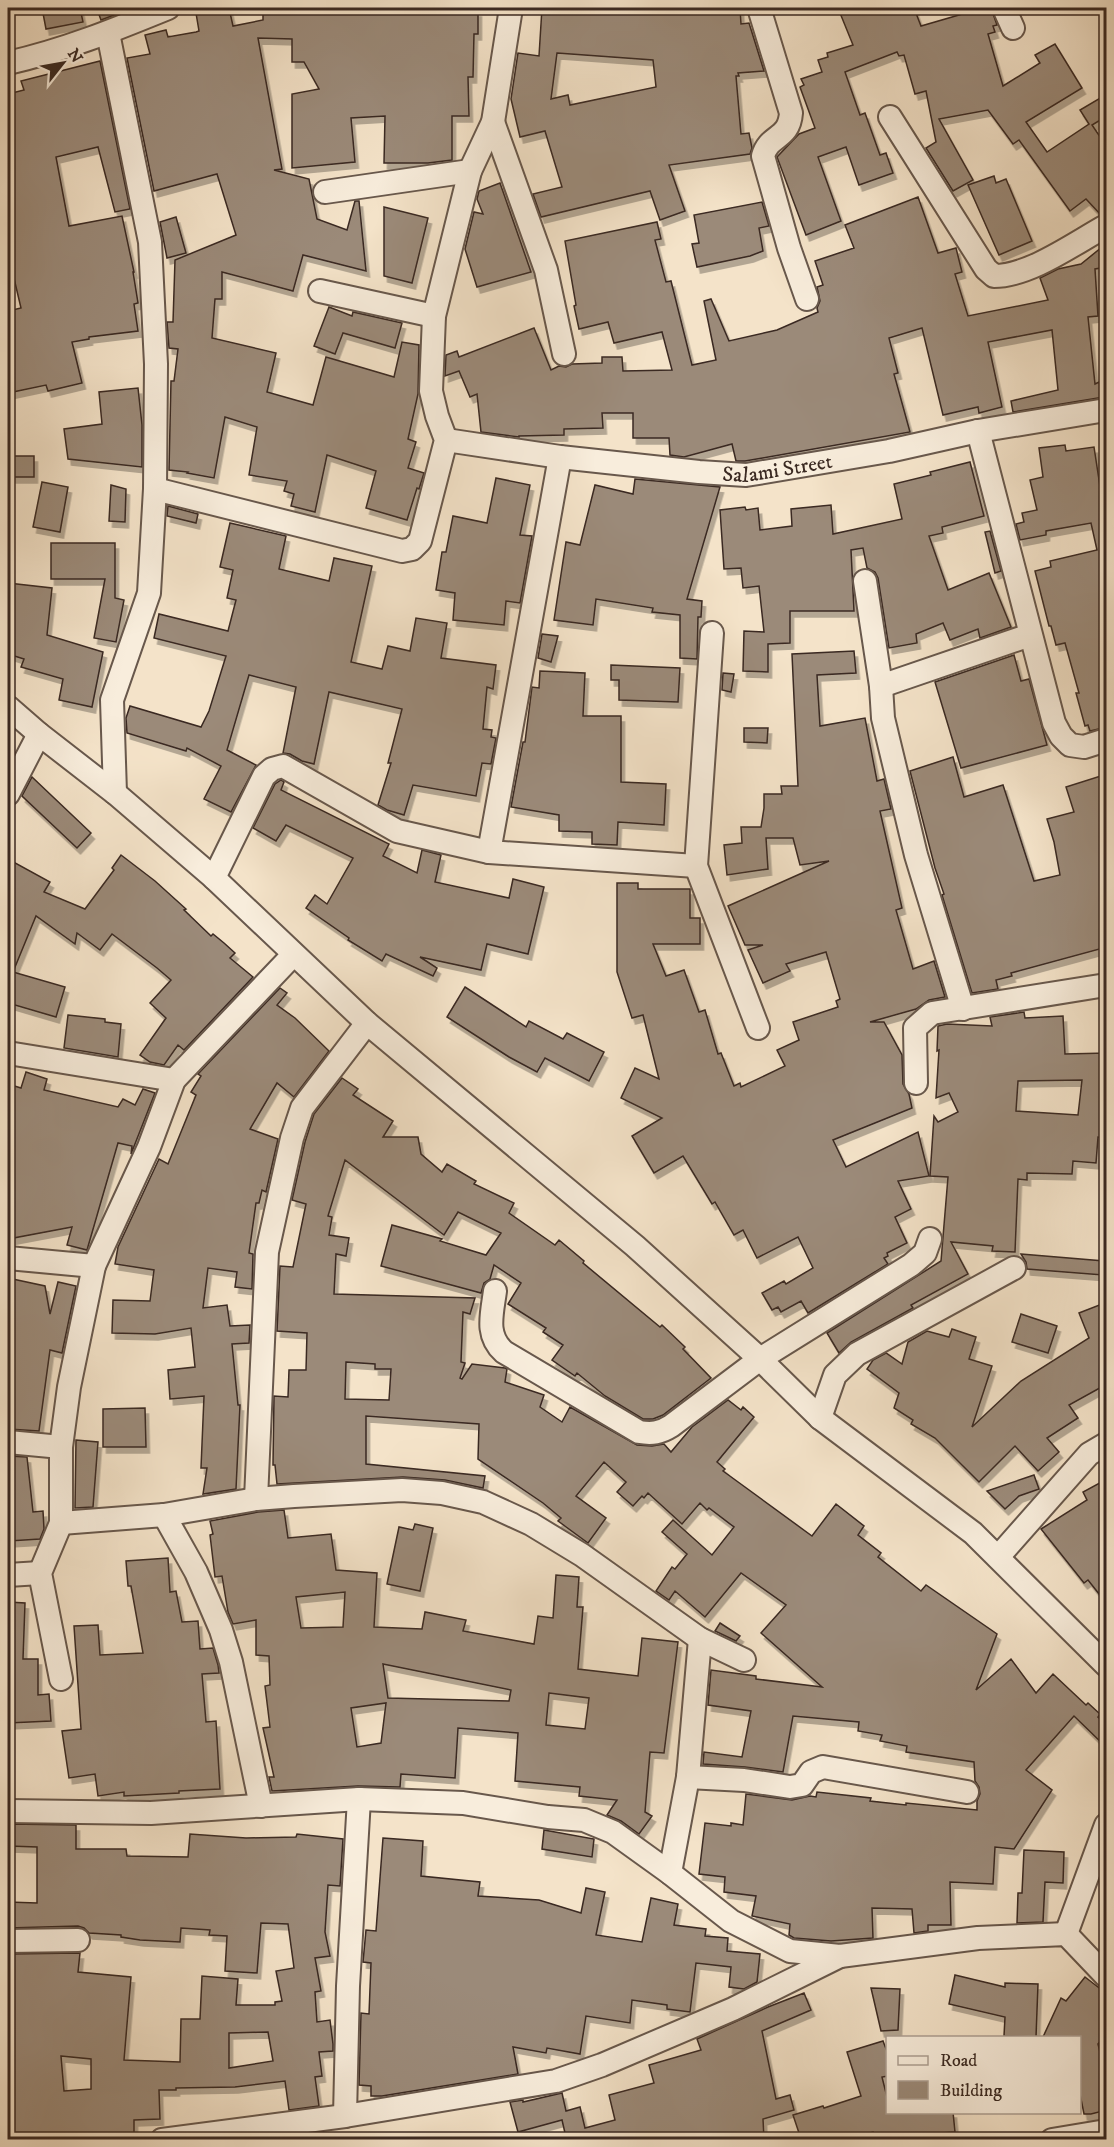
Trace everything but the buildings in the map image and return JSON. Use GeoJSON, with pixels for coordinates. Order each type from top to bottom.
{"type":"FeatureCollection","features":[{"type":"Feature","properties":{"kind":"street"},"geometry":{"type":"LineString","coordinates":[[8,63],[50,54],[168,8]]}},
{"type":"Feature","properties":{"kind":"street"},"geometry":{"type":"LineString","coordinates":[[155,489],[402,551],[412,549],[420,541],[446,440],[431,391],[434,316],[470,171],[493,122],[511,8]]}},
{"type":"Feature","properties":{"kind":"street"},"geometry":{"type":"LineString","coordinates":[[759,8],[791,113],[790,125],[783,134],[766,146],[763,156],[789,248],[807,299]]}},
{"type":"Feature","properties":{"kind":"street"},"geometry":{"type":"LineString","coordinates":[[1004,8],[1013,28]]}},
{"type":"Feature","properties":{"kind":"street"},"geometry":{"type":"LineString","coordinates":[[108,33],[150,242],[156,364],[155,489],[149,593],[112,700],[115,793]]}},
{"type":"Feature","properties":{"kind":"street"},"geometry":{"type":"LineString","coordinates":[[890,117],[986,269],[994,276],[1005,276],[1041,262],[1107,226]]}},
{"type":"Feature","properties":{"kind":"street"},"geometry":{"type":"LineString","coordinates":[[493,122],[546,270],[564,354]]}},
{"type":"Feature","properties":{"kind":"street"},"geometry":{"type":"LineString","coordinates":[[325,192],[470,171]]}},
{"type":"Feature","properties":{"kind":"street"},"geometry":{"type":"LineString","coordinates":[[320,291],[434,316]]}},
{"type":"Feature","properties":{"kind":"street","name":"Salami Street"},"geometry":{"type":"LineString","coordinates":[[446,440],[560,457],[746,475],[889,451],[978,431],[1107,411]]}},
{"type":"Feature","properties":{"kind":"street"},"geometry":{"type":"LineString","coordinates":[[978,431],[1054,723],[1070,746],[1084,747],[1107,740]]}},
{"type":"Feature","properties":{"kind":"street"},"geometry":{"type":"LineString","coordinates":[[489,852],[560,457]]}},
{"type":"Feature","properties":{"kind":"street"},"geometry":{"type":"LineString","coordinates":[[865,581],[881,686],[883,718],[916,855],[963,1009]]}},
{"type":"Feature","properties":{"kind":"street"},"geometry":{"type":"LineString","coordinates":[[712,633],[696,867],[759,1028]]}},
{"type":"Feature","properties":{"kind":"street"},"geometry":{"type":"LineString","coordinates":[[881,686],[1030,635]]}},
{"type":"Feature","properties":{"kind":"street"},"geometry":{"type":"LineString","coordinates":[[8,707],[115,793],[214,878],[367,1023],[635,1246],[760,1359],[820,1418],[973,1533],[1107,1665]]}},
{"type":"Feature","properties":{"kind":"street"},"geometry":{"type":"LineString","coordinates":[[8,794],[39,734]]}},
{"type":"Feature","properties":{"kind":"street"},"geometry":{"type":"LineString","coordinates":[[214,878],[264,776],[283,766],[397,831],[489,852],[696,867]]}},
{"type":"Feature","properties":{"kind":"street"},"geometry":{"type":"LineString","coordinates":[[61,1679],[40,1573],[61,1523],[61,1447],[69,1387],[94,1266],[149,1147],[174,1080],[293,955]]}},
{"type":"Feature","properties":{"kind":"street"},"geometry":{"type":"LineString","coordinates":[[916,1083],[915,1028],[932,1013],[1107,985]]}},
{"type":"Feature","properties":{"kind":"street"},"geometry":{"type":"LineString","coordinates":[[256,1499],[267,1252],[292,1138],[302,1108],[367,1023]]}},
{"type":"Feature","properties":{"kind":"street"},"geometry":{"type":"LineString","coordinates":[[8,1053],[174,1080]]}},
{"type":"Feature","properties":{"kind":"street"},"geometry":{"type":"LineString","coordinates":[[495,1291],[490,1324],[492,1338],[504,1352],[639,1432],[651,1434],[662,1432],[760,1359],[911,1266],[925,1253],[930,1239]]}},
{"type":"Feature","properties":{"kind":"street"},"geometry":{"type":"LineString","coordinates":[[8,1258],[94,1266]]}},
{"type":"Feature","properties":{"kind":"street"},"geometry":{"type":"LineString","coordinates":[[820,1418],[835,1375],[857,1354],[1014,1268]]}},
{"type":"Feature","properties":{"kind":"street"},"geometry":{"type":"LineString","coordinates":[[8,1442],[61,1447]]}},
{"type":"Feature","properties":{"kind":"street"},"geometry":{"type":"LineString","coordinates":[[998,1557],[1089,1454],[1107,1444]]}},
{"type":"Feature","properties":{"kind":"street"},"geometry":{"type":"LineString","coordinates":[[61,1523],[164,1515],[256,1499],[402,1490],[442,1493],[483,1502],[531,1524],[582,1555],[700,1639],[744,1660]]}},
{"type":"Feature","properties":{"kind":"street"},"geometry":{"type":"LineString","coordinates":[[164,1515],[196,1572],[221,1630],[231,1662],[261,1806]]}},
{"type":"Feature","properties":{"kind":"street"},"geometry":{"type":"LineString","coordinates":[[8,1575],[40,1573]]}},
{"type":"Feature","properties":{"kind":"street"},"geometry":{"type":"LineString","coordinates":[[670,1873],[688,1777],[700,1639]]}},
{"type":"Feature","properties":{"kind":"street"},"geometry":{"type":"LineString","coordinates":[[688,1777],[744,1780],[790,1787],[802,1785],[811,1772],[823,1767],[967,1792]]}},
{"type":"Feature","properties":{"kind":"street"},"geometry":{"type":"LineString","coordinates":[[345,2116],[348,1986],[359,1799]]}},
{"type":"Feature","properties":{"kind":"street"},"geometry":{"type":"LineString","coordinates":[[8,1811],[152,1813],[359,1799],[463,1803],[548,1817],[584,1820],[613,1832],[731,1921],[790,1951],[840,1956],[978,1938],[1066,1934],[1107,1976]]}},
{"type":"Feature","properties":{"kind":"street"},"geometry":{"type":"LineString","coordinates":[[1066,1934],[1107,1825]]}},
{"type":"Feature","properties":{"kind":"street"},"geometry":{"type":"LineString","coordinates":[[8,1941],[78,1940]]}},
{"type":"Feature","properties":{"kind":"street"},"geometry":{"type":"LineString","coordinates":[[162,2139],[345,2116],[556,2081],[602,2065],[733,2009],[840,1956]]}},
{"type":"Feature","properties":{"kind":"street"},"geometry":{"type":"LineString","coordinates":[[1052,2139],[1107,2131]]}}]}
